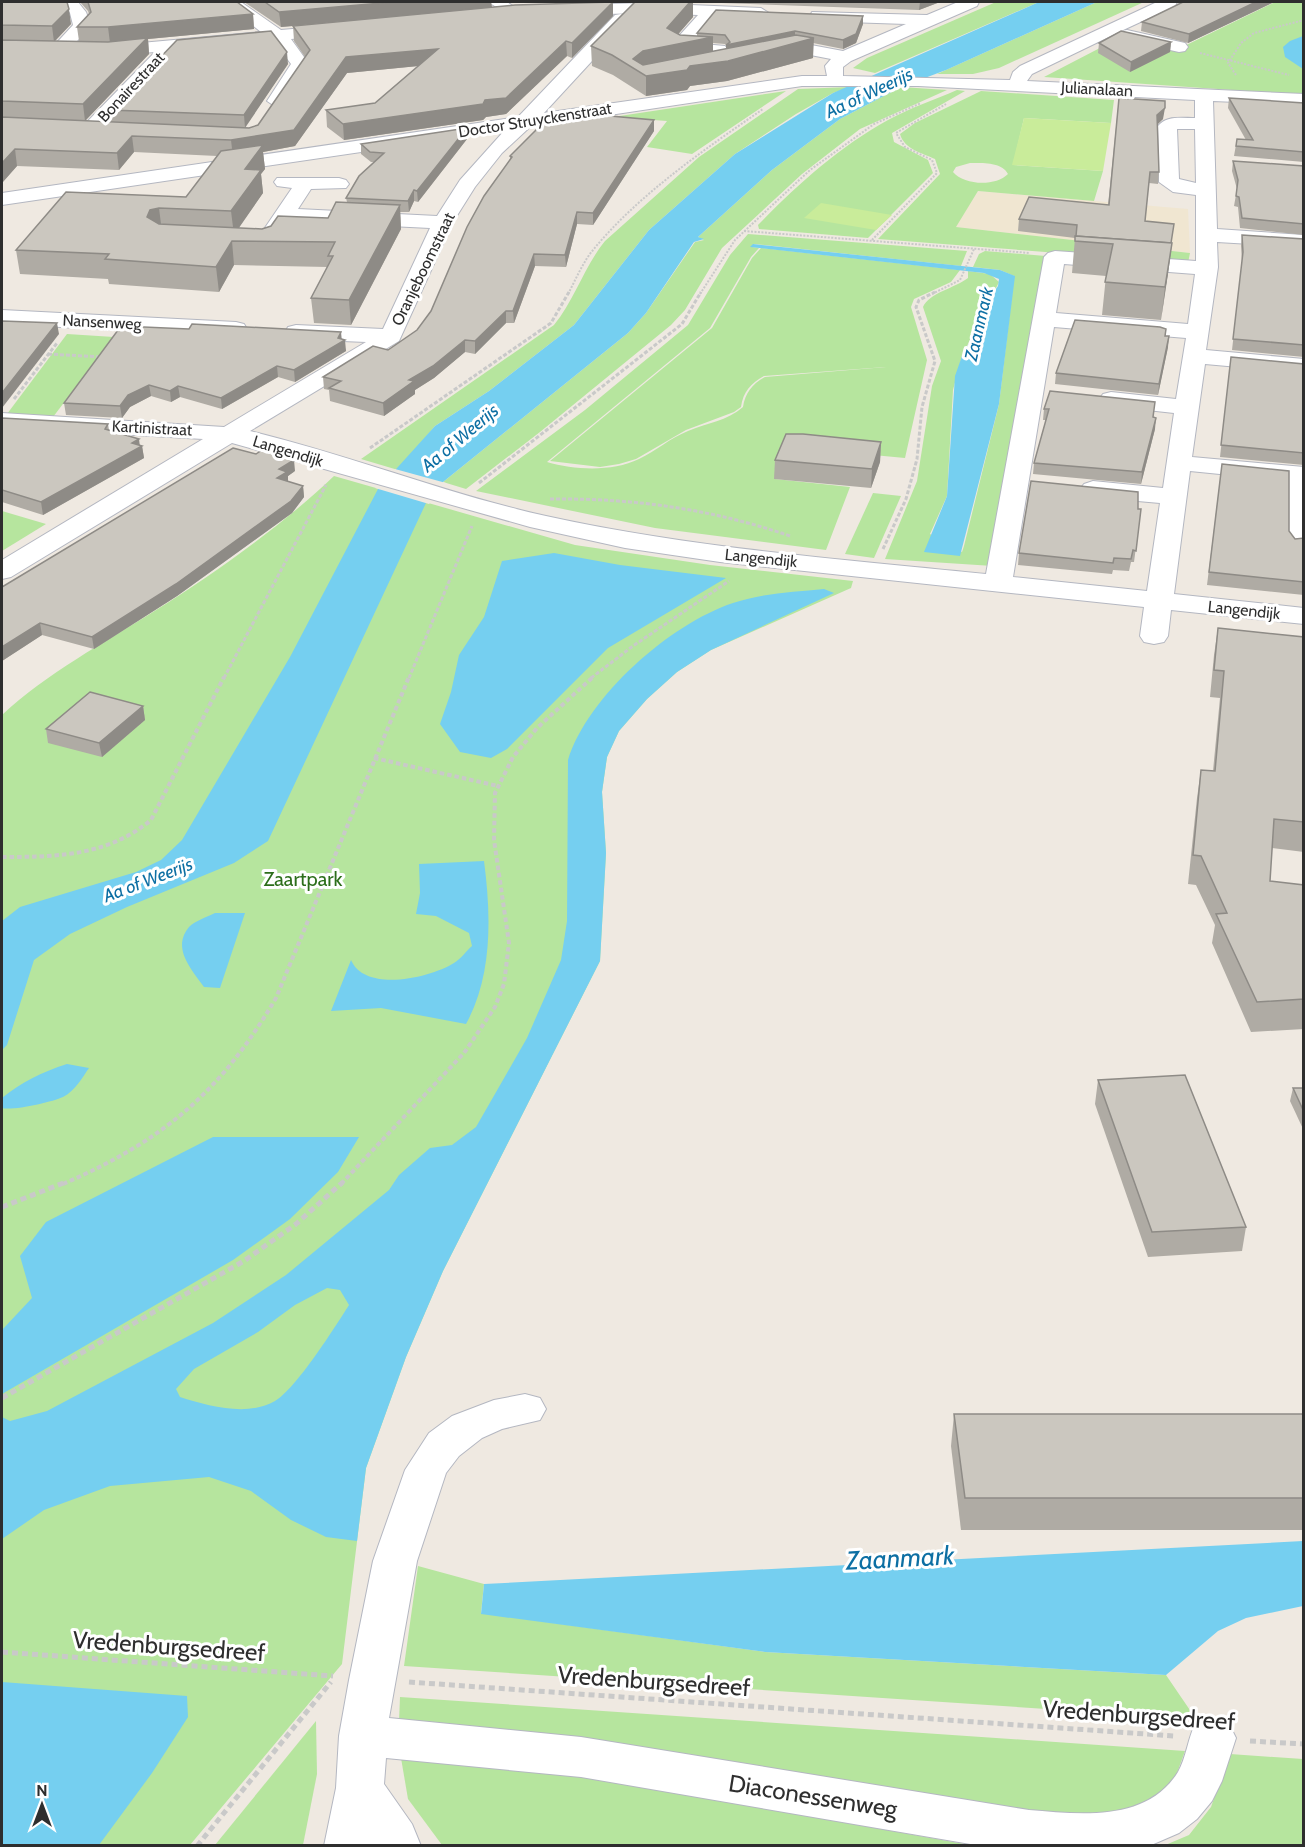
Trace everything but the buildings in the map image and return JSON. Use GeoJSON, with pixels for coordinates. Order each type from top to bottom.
{"type":"FeatureCollection","features":[{"type":"Feature","properties":{"kind":"street"},"geometry":{"type":"LineString","coordinates":[[59,50],[82,26],[78,12],[70,2]]}},
{"type":"Feature","properties":{"kind":"street"},"geometry":{"type":"LineString","coordinates":[[231,2],[278,35],[300,64],[265,117]]}},
{"type":"Feature","properties":{"kind":"street"},"geometry":{"type":"LineString","coordinates":[[828,19],[843,2]]}},
{"type":"Feature","properties":{"kind":"street"},"geometry":{"type":"LineString","coordinates":[[833,78],[834,66],[845,57],[971,2]]}},
{"type":"Feature","properties":{"kind":"street"},"geometry":{"type":"LineString","coordinates":[[1018,85],[1019,76],[1026,70],[1169,2]]}},
{"type":"Feature","properties":{"kind":"street"},"geometry":{"type":"LineString","coordinates":[[494,8],[515,13],[635,5],[781,17],[638,13],[635,5]]}},
{"type":"Feature","properties":{"kind":"street","name":"Oranjeboomstraat"},"geometry":{"type":"LineString","coordinates":[[2,571],[231,435],[390,336],[443,222],[486,160],[635,5]]}},
{"type":"Feature","properties":{"kind":"street"},"geometry":{"type":"LineString","coordinates":[[707,16],[678,47],[726,56],[712,66]]}},
{"type":"Feature","properties":{"kind":"street"},"geometry":{"type":"LineString","coordinates":[[804,18],[919,24]]}},
{"type":"Feature","properties":{"kind":"street"},"geometry":{"type":"LineString","coordinates":[[39,50],[110,50],[170,46],[361,28]]}},
{"type":"Feature","properties":{"kind":"street"},"geometry":{"type":"LineString","coordinates":[[1107,31],[1179,47]]}},
{"type":"Feature","properties":{"kind":"street","name":"Bonairestraat"},"geometry":{"type":"LineString","coordinates":[[92,129],[170,46]]}},
{"type":"Feature","properties":{"kind":"street"},"geometry":{"type":"LineString","coordinates":[[753,57],[795,47],[845,57]]}},
{"type":"Feature","properties":{"kind":"street","name":"Doctor Struyckenstraat"},"geometry":{"type":"LineString","coordinates":[[2,200],[757,86],[833,78],[891,80]]}},
{"type":"Feature","properties":{"kind":"street","name":"Julianalaan"},"geometry":{"type":"LineString","coordinates":[[891,80],[1304,100]]}},
{"type":"Feature","properties":{"kind":"street"},"geometry":{"type":"LineString","coordinates":[[1154,636],[1161,601],[1194,356],[1214,262],[1207,235],[1206,189],[1216,163],[1205,124],[1204,94]]}},
{"type":"Feature","properties":{"kind":"street"},"geometry":{"type":"LineString","coordinates":[[1205,124],[1175,123],[1167,126],[1169,182],[1180,188],[1206,189]]}},
{"type":"Feature","properties":{"kind":"street"},"geometry":{"type":"LineString","coordinates":[[70,128],[115,129]]}},
{"type":"Feature","properties":{"kind":"street"},"geometry":{"type":"LineString","coordinates":[[260,181],[339,184]]}},
{"type":"Feature","properties":{"kind":"street"},"geometry":{"type":"LineString","coordinates":[[230,243],[264,244],[306,182]]}},
{"type":"Feature","properties":{"kind":"street"},"geometry":{"type":"LineString","coordinates":[[284,215],[443,222]]}},
{"type":"Feature","properties":{"kind":"street"},"geometry":{"type":"LineString","coordinates":[[1207,235],[1304,241]]}},
{"type":"Feature","properties":{"kind":"street"},"geometry":{"type":"LineString","coordinates":[[998,584],[1028,483],[1043,392],[1043,319],[1055,257],[1214,262]]}},
{"type":"Feature","properties":{"kind":"street","name":"Nansenweg"},"geometry":{"type":"LineString","coordinates":[[2,317],[390,336]]}},
{"type":"Feature","properties":{"kind":"street"},"geometry":{"type":"LineString","coordinates":[[1043,319],[1198,332]]}},
{"type":"Feature","properties":{"kind":"street"},"geometry":{"type":"LineString","coordinates":[[1194,356],[1304,366]]}},
{"type":"Feature","properties":{"kind":"street"},"geometry":{"type":"LineString","coordinates":[[1087,397],[1187,406]]}},
{"type":"Feature","properties":{"kind":"street","name":"Kartinistraat"},"geometry":{"type":"LineString","coordinates":[[5,413],[231,435]]}},
{"type":"Feature","properties":{"kind":"street","name":"Langendijk"},"geometry":{"type":"LineString","coordinates":[[231,435],[540,522],[625,540],[720,554],[1304,616]]}},
{"type":"Feature","properties":{"kind":"street"},"geometry":{"type":"LineString","coordinates":[[1180,463],[1303,475],[1302,543]]}},
{"type":"Feature","properties":{"kind":"street"},"geometry":{"type":"LineString","coordinates":[[1073,488],[1175,497]]}},
{"type":"Feature","properties":{"kind":"street"},"geometry":{"type":"LineString","coordinates":[[349,1845],[360,1788],[363,1736],[354,1678],[420,1485],[433,1456],[457,1432],[470,1424],[506,1411],[525,1409]]}},
{"type":"Feature","properties":{"kind":"street","name":"Diaconessenweg"},"geometry":{"type":"LineString","coordinates":[[363,1736],[581,1758],[1029,1832],[1074,1835],[1117,1834],[1152,1823],[1178,1808],[1197,1784],[1212,1738]]}},
{"type":"Feature","properties":{"kind":"street"},"geometry":{"type":"LineString","coordinates":[[360,1788],[395,1839],[396,1845]]}},
{"type":"Feature","properties":{"kind":"path"},"geometry":{"type":"LineString","coordinates":[[1231,60],[1235,57],[1241,42],[1255,33],[1304,20]]}},
{"type":"Feature","properties":{"kind":"path"},"geometry":{"type":"LineString","coordinates":[[1179,47],[1297,78]]}},
{"type":"Feature","properties":{"kind":"path"},"geometry":{"type":"LineString","coordinates":[[454,499],[682,324],[716,266],[743,231],[810,170],[849,141],[892,115],[930,99]]}},
{"type":"Feature","properties":{"kind":"path"},"geometry":{"type":"LineString","coordinates":[[871,241],[937,173],[932,160],[906,149],[897,142],[896,133],[953,100]]}},
{"type":"Feature","properties":{"kind":"path"},"geometry":{"type":"LineString","coordinates":[[2,857],[48,856],[102,848],[128,838],[151,820],[272,584],[345,468],[550,323],[592,251],[622,219],[703,150],[770,105]]}},
{"type":"Feature","properties":{"kind":"path"},"geometry":{"type":"LineString","coordinates":[[743,231],[1032,253]]}},
{"type":"Feature","properties":{"kind":"path"},"geometry":{"type":"LineString","coordinates":[[873,570],[906,499],[917,459],[922,406],[935,362],[916,306],[919,300],[955,284],[963,277],[974,249]]}},
{"type":"Feature","properties":{"kind":"path"},"geometry":{"type":"LineString","coordinates":[[5,413],[74,321]]}},
{"type":"Feature","properties":{"kind":"path"},"geometry":{"type":"LineString","coordinates":[[96,367],[127,324]]}},
{"type":"Feature","properties":{"kind":"path"},"geometry":{"type":"LineString","coordinates":[[48,354],[103,357]]}},
{"type":"Feature","properties":{"kind":"path"},"geometry":{"type":"LineString","coordinates":[[547,499],[628,501],[717,514],[801,540]]}},
{"type":"Feature","properties":{"kind":"path"},"geometry":{"type":"LineString","coordinates":[[2,1207],[71,1181],[138,1146],[185,1114],[235,1064],[259,1031],[276,998],[472,525]]}},
{"type":"Feature","properties":{"kind":"path"},"geometry":{"type":"LineString","coordinates":[[2,1398],[245,1260],[295,1224],[365,1161],[478,1034],[494,1011],[510,965],[511,941],[494,841],[493,810],[498,786],[534,735],[567,700],[612,663],[729,581]]}},
{"type":"Feature","properties":{"kind":"path"},"geometry":{"type":"LineString","coordinates":[[374,758],[498,786]]}},
{"type":"Feature","properties":{"kind":"path","name":"Vredenburgsedreef"},"geometry":{"type":"LineString","coordinates":[[2,1652],[1304,1744]]}},
{"type":"Feature","properties":{"kind":"path"},"geometry":{"type":"LineString","coordinates":[[197,1845],[354,1678]]}},
{"type":"Feature","properties":{"kind":"shaded area"},"geometry":{"type":"Polygon","coordinates":[[[978,191],[1188,209],[1190,253],[955,227],[978,191]]]}},
{"type":"Feature","properties":{"kind":"green space"},"geometry":{"type":"Polygon","coordinates":[[[996,2],[1039,2],[875,73],[853,68],[867,58],[996,2]]]}},
{"type":"Feature","properties":{"kind":"green space"},"geometry":{"type":"Polygon","coordinates":[[[1097,2],[1144,2],[999,68],[973,74],[937,74],[1097,2]]]}},
{"type":"Feature","properties":{"kind":"green space"},"geometry":{"type":"Polygon","coordinates":[[[1275,2],[1303,2],[1303,95],[1044,77],[1123,36],[1176,50],[1275,2]]]}},
{"type":"Feature","properties":{"kind":"green space"},"geometry":{"type":"Polygon","coordinates":[[[851,87],[833,93],[796,114],[735,154],[649,230],[574,325],[489,391],[435,426],[398,470],[361,459],[554,325],[605,241],[699,157],[798,89],[851,87]]]}},
{"type":"Feature","properties":{"kind":"green space"},"geometry":{"type":"Polygon","coordinates":[[[901,87],[947,90],[860,129],[802,174],[722,248],[685,310],[671,325],[466,489],[443,482],[628,333],[646,313],[695,242],[704,240],[698,237],[772,170],[840,119],[901,87]]]}},
{"type":"Feature","properties":{"kind":"green space"},"geometry":{"type":"Polygon","coordinates":[[[957,90],[965,91],[892,133],[894,142],[928,160],[933,173],[868,238],[759,229],[758,225],[788,196],[852,142],[896,116],[957,90]]]}},
{"type":"Feature","properties":{"kind":"green space"},"geometry":{"type":"Polygon","coordinates":[[[786,91],[692,154],[647,147],[667,121],[613,117],[786,91]]]}},
{"type":"Feature","properties":{"kind":"green space"},"geometry":{"type":"Polygon","coordinates":[[[981,91],[1114,100],[1111,123],[1024,118],[1013,165],[1103,171],[1094,201],[978,191],[956,227],[1190,253],[1188,263],[878,239],[940,174],[935,159],[914,150],[902,139],[900,134],[915,123],[981,91]],[[970,163],[956,167],[953,172],[964,180],[980,183],[995,181],[1008,174],[997,165],[970,163]]]}},
{"type":"Feature","properties":{"kind":"green space"},"geometry":{"type":"Polygon","coordinates":[[[1024,118],[1111,123],[1103,171],[1012,165],[1024,118]]]}},
{"type":"Feature","properties":{"kind":"green space"},"geometry":{"type":"Polygon","coordinates":[[[821,203],[892,215],[876,230],[804,218],[821,203]]]}},
{"type":"Feature","properties":{"kind":"green space"},"geometry":{"type":"Polygon","coordinates":[[[748,234],[967,251],[961,266],[754,244],[752,247],[759,248],[751,257],[710,328],[547,462],[569,467],[593,468],[605,468],[628,463],[645,456],[681,434],[737,412],[743,407],[750,389],[765,377],[886,367],[764,376],[748,388],[741,407],[734,412],[686,430],[636,459],[600,467],[550,461],[712,328],[752,258],[761,248],[960,270],[951,282],[914,299],[911,307],[927,360],[905,458],[788,447],[775,479],[850,487],[826,550],[655,528],[476,491],[585,410],[688,325],[730,255],[748,234]]]}},
{"type":"Feature","properties":{"kind":"green space"},"geometry":{"type":"Polygon","coordinates":[[[985,251],[1046,256],[993,566],[885,559],[917,481],[932,386],[941,361],[923,307],[936,294],[968,278],[968,271],[990,274],[999,282],[962,356],[953,390],[947,496],[930,534],[962,552],[964,546],[999,404],[1014,278],[1000,270],[973,267],[979,254],[985,251]]]}},
{"type":"Feature","properties":{"kind":"green space"},"geometry":{"type":"Polygon","coordinates":[[[67,334],[114,337],[53,417],[7,414],[67,334]]]}},
{"type":"Feature","properties":{"kind":"green space","name":"Zaartpark"},"geometry":{"type":"Polygon","coordinates":[[[334,476],[575,545],[710,565],[853,581],[851,588],[711,650],[677,672],[647,699],[619,731],[607,757],[602,792],[606,853],[600,961],[443,1271],[406,1357],[366,1468],[342,1664],[190,1845],[2,1845],[2,715],[76,659],[179,596],[225,564],[271,530],[334,476]]]}},
{"type":"Feature","properties":{"kind":"green space"},"geometry":{"type":"Polygon","coordinates":[[[873,493],[901,496],[874,558],[845,554],[873,493]]]}},
{"type":"Feature","properties":{"kind":"green space"},"geometry":{"type":"Polygon","coordinates":[[[2,511],[46,524],[2,551],[2,511]]]}},
{"type":"Feature","properties":{"kind":"green space"},"geometry":{"type":"Polygon","coordinates":[[[418,1566],[484,1584],[481,1613],[765,1652],[1166,1675],[1196,1719],[404,1666],[418,1566]]]}},
{"type":"Feature","properties":{"kind":"green space"},"geometry":{"type":"Polygon","coordinates":[[[400,1697],[1185,1751],[1172,1787],[1158,1804],[1086,1820],[399,1722],[400,1697]]]}},
{"type":"Feature","properties":{"kind":"green space"},"geometry":{"type":"Polygon","coordinates":[[[316,1721],[317,1774],[303,1845],[215,1845],[316,1721]]]}},
{"type":"Feature","properties":{"kind":"green space"},"geometry":{"type":"Polygon","coordinates":[[[1230,1754],[1303,1759],[1303,1845],[1163,1846],[1189,1835],[1211,1807],[1230,1754]]]}},
{"type":"Feature","properties":{"kind":"green space"},"geometry":{"type":"Polygon","coordinates":[[[401,1758],[532,1770],[643,1786],[970,1845],[442,1845],[408,1799],[401,1758]]]}},
{"type":"Feature","properties":{"kind":"water","name":"Aa of Weerijs"},"geometry":{"type":"Polygon","coordinates":[[[1039,2],[1097,2],[946,70],[901,87],[840,119],[772,170],[698,237],[704,239],[694,242],[646,313],[628,333],[443,482],[426,503],[268,841],[234,863],[127,907],[70,934],[34,960],[7,1045],[2,1050],[2,921],[20,907],[136,872],[161,860],[182,840],[290,657],[378,489],[435,426],[489,391],[574,325],[649,230],[735,154],[833,93],[1039,2]]]}},
{"type":"Feature","properties":{"kind":"water"},"geometry":{"type":"Polygon","coordinates":[[[1304,36],[1303,69],[1285,57],[1283,47],[1290,41],[1304,36]]]}},
{"type":"Feature","properties":{"kind":"water"},"geometry":{"type":"Polygon","coordinates":[[[753,244],[1000,270],[1015,276],[999,404],[960,556],[924,552],[947,496],[955,376],[962,356],[980,325],[989,299],[998,286],[999,279],[984,273],[750,247],[753,244]]]}},
{"type":"Feature","properties":{"kind":"water"},"geometry":{"type":"Polygon","coordinates":[[[554,553],[620,565],[726,578],[608,648],[507,749],[491,758],[460,752],[440,724],[451,692],[459,655],[484,617],[502,561],[554,553]]]}},
{"type":"Feature","properties":{"kind":"water"},"geometry":{"type":"Polygon","coordinates":[[[824,589],[834,593],[711,650],[677,672],[647,699],[619,731],[607,757],[602,792],[606,853],[600,961],[443,1271],[406,1357],[366,1468],[357,1541],[326,1537],[291,1520],[251,1491],[209,1477],[110,1486],[44,1510],[2,1539],[2,1417],[10,1421],[47,1411],[213,1323],[286,1275],[389,1190],[399,1175],[430,1148],[452,1145],[476,1127],[527,1038],[561,960],[567,921],[568,760],[578,736],[593,711],[612,688],[658,645],[683,627],[709,613],[756,597],[824,589]],[[327,1288],[295,1305],[258,1332],[194,1369],[176,1389],[180,1397],[203,1404],[240,1409],[264,1406],[275,1401],[304,1371],[349,1305],[340,1290],[327,1288]]]}},
{"type":"Feature","properties":{"kind":"water"},"geometry":{"type":"Polygon","coordinates":[[[484,861],[488,902],[488,944],[481,985],[466,1024],[381,1008],[331,1011],[351,960],[358,970],[370,976],[399,980],[430,974],[454,963],[461,957],[472,946],[469,933],[436,916],[416,914],[420,893],[419,864],[484,861]]]}},
{"type":"Feature","properties":{"kind":"water"},"geometry":{"type":"Polygon","coordinates":[[[215,913],[245,913],[220,988],[204,987],[185,958],[182,943],[189,927],[215,913]]]}},
{"type":"Feature","properties":{"kind":"water"},"geometry":{"type":"Polygon","coordinates":[[[67,1064],[89,1068],[78,1084],[63,1097],[32,1106],[2,1108],[2,1098],[17,1087],[67,1064]]]}},
{"type":"Feature","properties":{"kind":"water"},"geometry":{"type":"Polygon","coordinates":[[[213,1137],[359,1137],[338,1172],[290,1219],[233,1260],[2,1394],[2,1330],[32,1298],[20,1256],[46,1222],[213,1137]]]}},
{"type":"Feature","properties":{"kind":"water"},"geometry":{"type":"Polygon","coordinates":[[[1303,1541],[1303,1606],[1246,1618],[1218,1631],[1166,1675],[765,1652],[481,1614],[484,1584],[1303,1541]]]}},
{"type":"Feature","properties":{"kind":"water"},"geometry":{"type":"Polygon","coordinates":[[[2,1682],[187,1696],[188,1717],[152,1773],[99,1845],[2,1845],[2,1682]]]}},
{"type":"Feature","properties":{"kind":"pier"},"geometry":{"type":"Polygon","coordinates":[[[395,469],[446,483],[429,504],[375,488],[395,469]]]}},
{"type":"Feature","properties":{"kind":"water label","name":"Zaanmark"},"geometry":{"type":"Point","coordinates":[979,324]}},
{"type":"Feature","properties":{"kind":"water label","name":"Zaanmark"},"geometry":{"type":"Point","coordinates":[900,1558]}}]}
